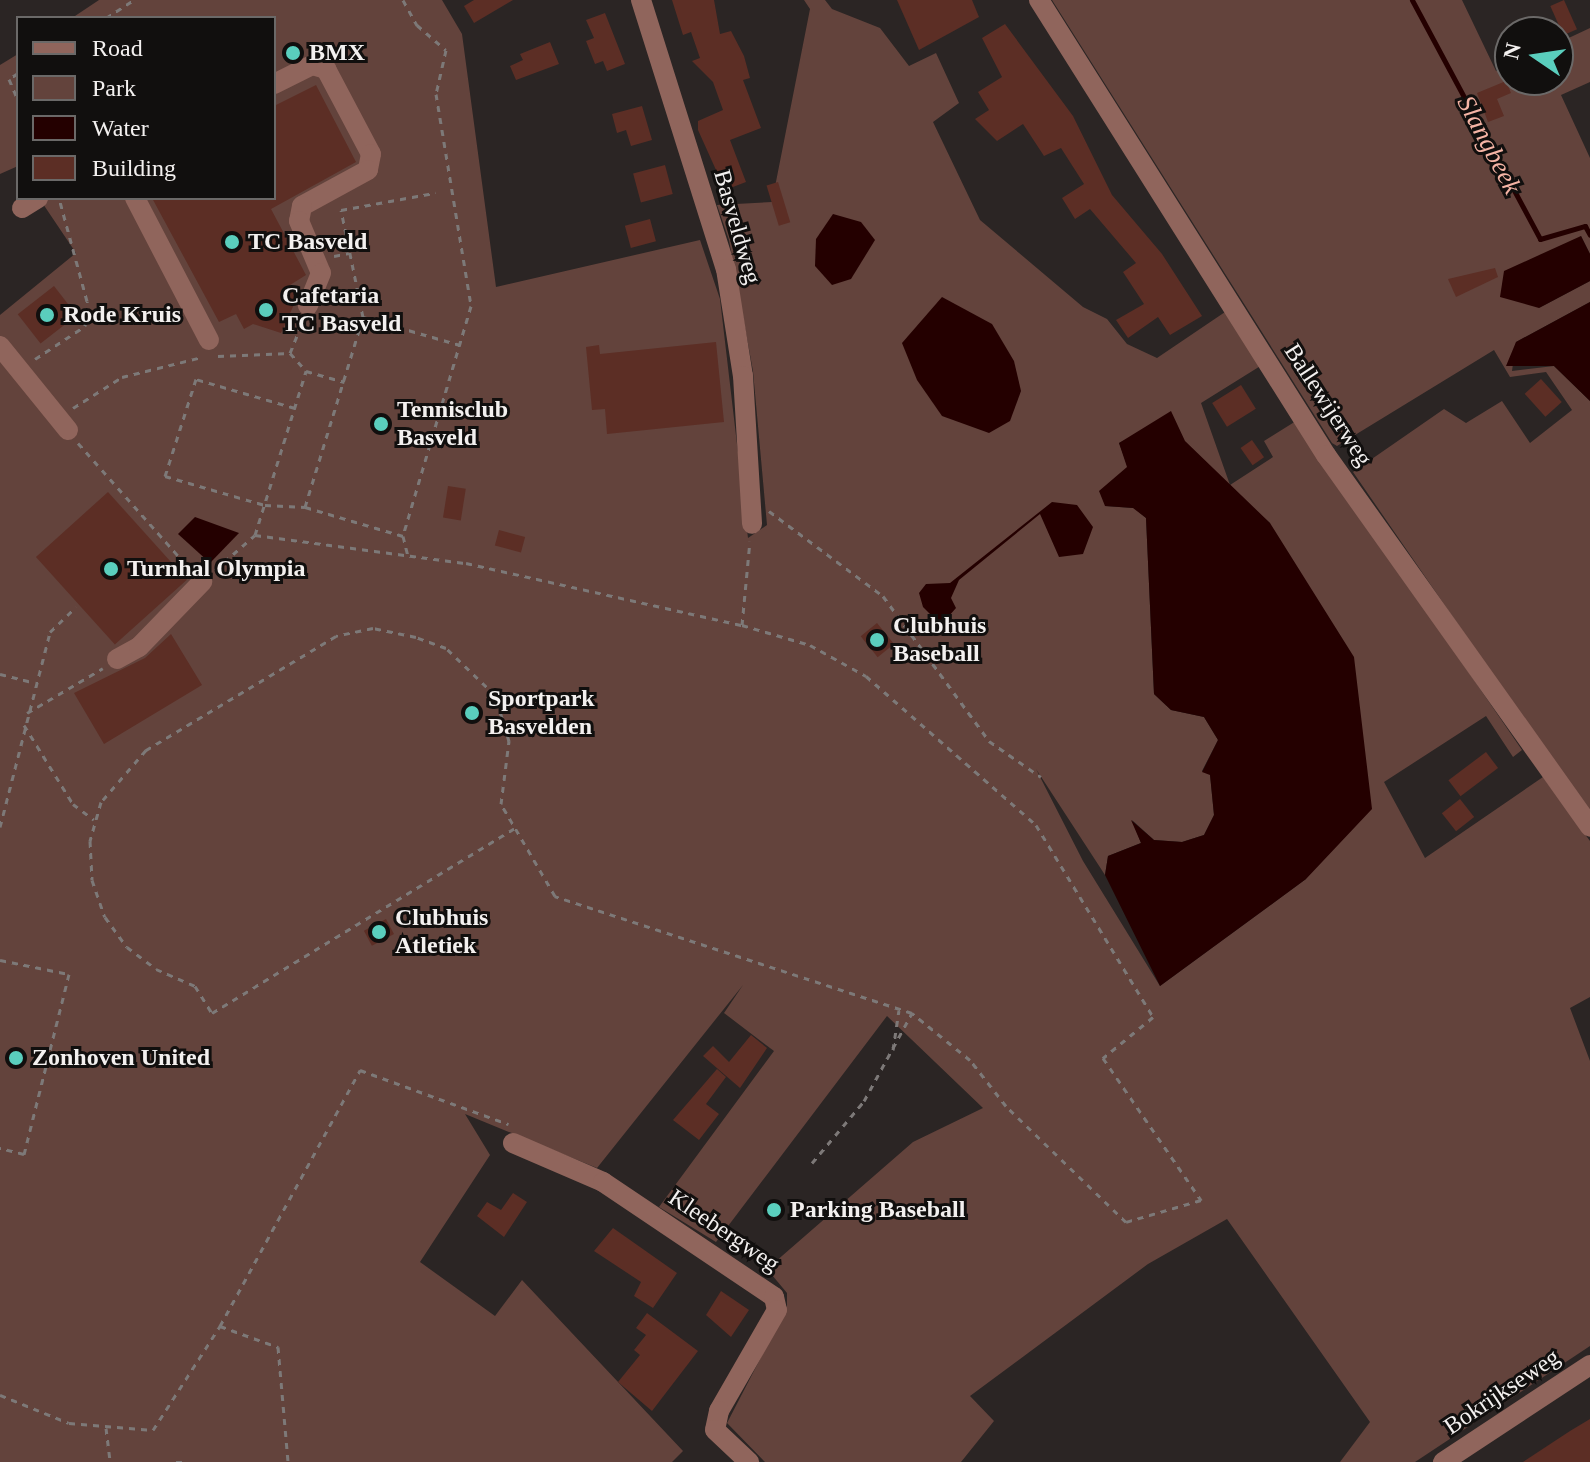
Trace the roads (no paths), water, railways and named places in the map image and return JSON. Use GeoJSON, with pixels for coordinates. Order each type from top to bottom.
{"type":"FeatureCollection","features":[{"type":"Feature","properties":{"kind":"street","name":"Basveldweg"},"geometry":{"type":"LineString","coordinates":[[641,0],[726,269],[753,500],[752,524]]}},
{"type":"Feature","properties":{"kind":"street","name":"Ballewijerweg"},"geometry":{"type":"LineString","coordinates":[[1039,0],[1326,455],[1590,827]]}},
{"type":"Feature","properties":{"kind":"street"},"geometry":{"type":"LineString","coordinates":[[276,83],[312,65],[326,69],[371,154],[368,170],[302,206],[299,221],[321,273],[308,306]]}},
{"type":"Feature","properties":{"kind":"street"},"geometry":{"type":"LineString","coordinates":[[136,200],[213,348]]}},
{"type":"Feature","properties":{"kind":"street"},"geometry":{"type":"LineString","coordinates":[[0,346],[63,424]]}},
{"type":"Feature","properties":{"kind":"street"},"geometry":{"type":"LineString","coordinates":[[117,659],[139,647],[202,582]]}},
{"type":"Feature","properties":{"kind":"street","name":"Kleebergweg"},"geometry":{"type":"LineString","coordinates":[[515,1136],[603,1182],[774,1297],[777,1310],[719,1411],[715,1430],[749,1462]]}},
{"type":"Feature","properties":{"kind":"street","name":"Bokrijkseweg"},"geometry":{"type":"LineString","coordinates":[[1443,1462],[1590,1365]]}},
{"type":"Feature","properties":{"kind":"water"},"geometry":{"type":"Polygon","coordinates":[[[833,214],[861,222],[875,240],[851,279],[832,285],[815,266],[816,239],[833,214]]]}},
{"type":"Feature","properties":{"kind":"water"},"geometry":{"type":"Polygon","coordinates":[[[1581,236],[1590,254],[1590,281],[1539,308],[1500,297],[1504,271],[1581,236]]]}},
{"type":"Feature","properties":{"kind":"water"},"geometry":{"type":"Polygon","coordinates":[[[942,297],[992,324],[1014,361],[1021,391],[1010,421],[989,433],[942,416],[917,380],[902,343],[942,297]]]}},
{"type":"Feature","properties":{"kind":"water"},"geometry":{"type":"Polygon","coordinates":[[[1590,302],[1590,401],[1554,366],[1506,366],[1516,342],[1590,302]]]}},
{"type":"Feature","properties":{"kind":"water"},"geometry":{"type":"Polygon","coordinates":[[[1171,411],[1185,441],[1270,523],[1354,657],[1372,809],[1306,879],[1160,986],[1105,875],[1108,856],[1141,843],[1131,820],[1154,840],[1182,842],[1204,835],[1214,815],[1210,775],[1202,772],[1218,740],[1204,717],[1171,710],[1154,694],[1146,518],[1133,508],[1105,506],[1099,491],[1127,467],[1119,443],[1171,411]]]}},
{"type":"Feature","properties":{"kind":"water"},"geometry":{"type":"Polygon","coordinates":[[[1052,502],[1077,505],[1093,527],[1083,554],[1059,557],[1040,514],[959,580],[951,598],[956,608],[941,625],[923,607],[919,593],[926,584],[950,583],[1052,502]]]}},
{"type":"Feature","properties":{"kind":"water"},"geometry":{"type":"Polygon","coordinates":[[[195,517],[239,533],[210,563],[178,534],[195,517]]]}},
{"type":"Feature","properties":{"kind":"waterway","name":"Slangbeek"},"geometry":{"type":"LineString","coordinates":[[1412,0],[1540,239],[1585,226],[1590,235]]}},
{"type":"Feature","properties":{"kind":"place","name":"BMX"},"geometry":{"type":"Point","coordinates":[293,53]}},
{"type":"Feature","properties":{"kind":"place","name":"TC Basveld"},"geometry":{"type":"Point","coordinates":[232,242]}},
{"type":"Feature","properties":{"kind":"place","name":"Cafetaria TC Basveld"},"geometry":{"type":"Point","coordinates":[266,310]}},
{"type":"Feature","properties":{"kind":"place","name":"Rode Kruis"},"geometry":{"type":"Point","coordinates":[47,315]}},
{"type":"Feature","properties":{"kind":"place","name":"Tennisclub Basveld"},"geometry":{"type":"Point","coordinates":[381,424]}},
{"type":"Feature","properties":{"kind":"place","name":"Turnhal Olympia"},"geometry":{"type":"Point","coordinates":[111,569]}},
{"type":"Feature","properties":{"kind":"place","name":"Clubhuis Baseball"},"geometry":{"type":"Point","coordinates":[877,640]}},
{"type":"Feature","properties":{"kind":"place","name":"Sportpark Basvelden"},"geometry":{"type":"Point","coordinates":[472,713]}},
{"type":"Feature","properties":{"kind":"place","name":"Clubhuis Atletiek"},"geometry":{"type":"Point","coordinates":[379,932]}},
{"type":"Feature","properties":{"kind":"place","name":"Zonhoven United"},"geometry":{"type":"Point","coordinates":[16,1058]}},
{"type":"Feature","properties":{"kind":"place","name":"Parking Baseball"},"geometry":{"type":"Point","coordinates":[774,1210]}}]}
